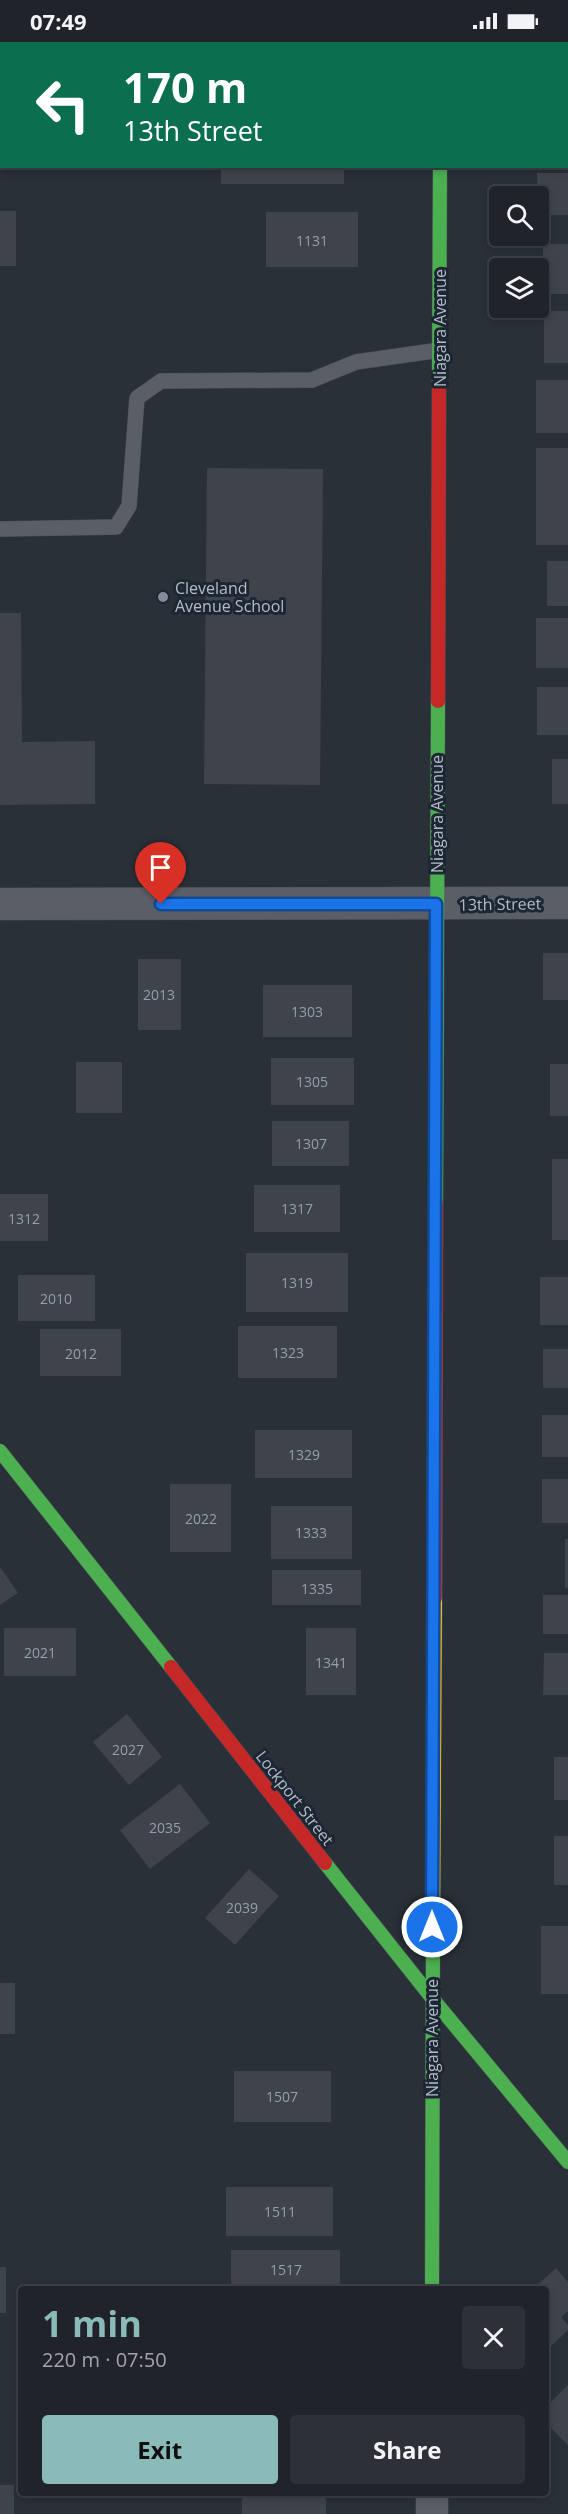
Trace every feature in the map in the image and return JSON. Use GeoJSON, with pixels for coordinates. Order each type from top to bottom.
{"type":"FeatureCollection","features":[{"type":"Feature","properties":{"kind":"street","name":"Niagara Avenue"},"geometry":{"type":"LineString","coordinates":[[432,2286],[440,168]]}},
{"type":"Feature","properties":{"kind":"street","name":"13th Street"},"geometry":{"type":"LineString","coordinates":[[0,904],[568,903]]}},
{"type":"Feature","properties":{"kind":"street","name":"Lockport Street"},"geometry":{"type":"LineString","coordinates":[[0,1451],[432,1998],[568,2163]]}},
{"type":"Feature","properties":{"kind":"street"},"geometry":{"type":"LineString","coordinates":[[432,2496],[432,2514]]}},
{"type":"Feature","properties":{"kind":"lane"},"geometry":{"type":"LineString","coordinates":[[0,529],[116,526],[129,506],[136,398],[161,381],[312,380],[356,362],[440,350]]}},
{"type":"Feature","properties":{"kind":"building"},"geometry":{"type":"Polygon","coordinates":[[[221,168],[344,168],[344,184],[221,184],[221,168]]]}},
{"type":"Feature","properties":{"kind":"building"},"geometry":{"type":"Polygon","coordinates":[[[537,173],[568,173],[568,215],[549,215],[549,186],[537,186],[537,173]]]}},
{"type":"Feature","properties":{"kind":"building"},"geometry":{"type":"Polygon","coordinates":[[[0,211],[16,211],[16,266],[0,266],[0,211]]]}},
{"type":"Feature","properties":{"kind":"building"},"geometry":{"type":"Polygon","coordinates":[[[266,212],[358,212],[358,267],[266,267],[266,212]]]}},
{"type":"Feature","properties":{"kind":"building"},"geometry":{"type":"Polygon","coordinates":[[[568,244],[568,294],[549,294],[549,258],[543,258],[543,246],[568,244]]]}},
{"type":"Feature","properties":{"kind":"building"},"geometry":{"type":"Polygon","coordinates":[[[549,311],[568,311],[568,363],[544,363],[544,318],[549,318],[549,311]]]}},
{"type":"Feature","properties":{"kind":"building"},"geometry":{"type":"Polygon","coordinates":[[[536,380],[568,380],[568,433],[536,433],[536,380]]]}},
{"type":"Feature","properties":{"kind":"building"},"geometry":{"type":"Polygon","coordinates":[[[536,448],[568,448],[568,545],[536,545],[536,448]]]}},
{"type":"Feature","properties":{"kind":"building"},"geometry":{"type":"Polygon","coordinates":[[[207,468],[323,469],[320,785],[204,784],[207,468]]]}},
{"type":"Feature","properties":{"kind":"building"},"geometry":{"type":"Polygon","coordinates":[[[547,561],[568,561],[568,606],[547,606],[547,561]]]}},
{"type":"Feature","properties":{"kind":"building"},"geometry":{"type":"Polygon","coordinates":[[[0,613],[21,613],[22,742],[95,741],[95,804],[0,805],[0,613]]]}},
{"type":"Feature","properties":{"kind":"building"},"geometry":{"type":"Polygon","coordinates":[[[536,618],[568,618],[568,668],[536,668],[536,618]]]}},
{"type":"Feature","properties":{"kind":"building"},"geometry":{"type":"Polygon","coordinates":[[[537,687],[568,687],[568,735],[537,735],[537,687]]]}},
{"type":"Feature","properties":{"kind":"building"},"geometry":{"type":"Polygon","coordinates":[[[552,759],[568,759],[568,804],[552,804],[552,759]]]}},
{"type":"Feature","properties":{"kind":"building"},"geometry":{"type":"Polygon","coordinates":[[[543,953],[568,953],[568,1000],[543,1000],[543,953]]]}},
{"type":"Feature","properties":{"kind":"building"},"geometry":{"type":"Polygon","coordinates":[[[138,959],[181,959],[181,1030],[138,1030],[138,959]]]}},
{"type":"Feature","properties":{"kind":"building"},"geometry":{"type":"Polygon","coordinates":[[[263,985],[352,985],[352,1037],[263,1037],[263,985]]]}},
{"type":"Feature","properties":{"kind":"building"},"geometry":{"type":"Polygon","coordinates":[[[271,1058],[354,1058],[354,1105],[271,1105],[271,1058]]]}},
{"type":"Feature","properties":{"kind":"building"},"geometry":{"type":"Polygon","coordinates":[[[76,1062],[122,1062],[122,1113],[76,1113],[76,1062]]]}},
{"type":"Feature","properties":{"kind":"building"},"geometry":{"type":"Polygon","coordinates":[[[550,1064],[568,1064],[568,1116],[550,1116],[550,1064]]]}},
{"type":"Feature","properties":{"kind":"building"},"geometry":{"type":"Polygon","coordinates":[[[272,1121],[349,1121],[349,1166],[272,1166],[272,1121]]]}},
{"type":"Feature","properties":{"kind":"building"},"geometry":{"type":"Polygon","coordinates":[[[552,1159],[568,1159],[568,1240],[552,1240],[552,1159]]]}},
{"type":"Feature","properties":{"kind":"building"},"geometry":{"type":"Polygon","coordinates":[[[254,1185],[340,1185],[340,1232],[254,1232],[254,1185]]]}},
{"type":"Feature","properties":{"kind":"building"},"geometry":{"type":"Polygon","coordinates":[[[0,1194],[48,1194],[48,1241],[0,1241],[0,1194]]]}},
{"type":"Feature","properties":{"kind":"building"},"geometry":{"type":"Polygon","coordinates":[[[246,1253],[348,1253],[348,1312],[246,1312],[246,1253]]]}},
{"type":"Feature","properties":{"kind":"building"},"geometry":{"type":"Polygon","coordinates":[[[18,1275],[95,1275],[95,1321],[18,1321],[18,1275]]]}},
{"type":"Feature","properties":{"kind":"building"},"geometry":{"type":"Polygon","coordinates":[[[540,1277],[568,1277],[568,1325],[540,1325],[540,1277]]]}},
{"type":"Feature","properties":{"kind":"building"},"geometry":{"type":"Polygon","coordinates":[[[238,1326],[337,1326],[337,1378],[238,1378],[238,1326]]]}},
{"type":"Feature","properties":{"kind":"building"},"geometry":{"type":"Polygon","coordinates":[[[40,1329],[121,1329],[121,1376],[40,1376],[40,1329]]]}},
{"type":"Feature","properties":{"kind":"building"},"geometry":{"type":"Polygon","coordinates":[[[543,1349],[568,1349],[568,1388],[543,1388],[543,1349]]]}},
{"type":"Feature","properties":{"kind":"building"},"geometry":{"type":"Polygon","coordinates":[[[542,1415],[568,1415],[568,1457],[542,1457],[542,1415]]]}},
{"type":"Feature","properties":{"kind":"building"},"geometry":{"type":"Polygon","coordinates":[[[255,1430],[352,1430],[352,1478],[255,1478],[255,1430]]]}},
{"type":"Feature","properties":{"kind":"building"},"geometry":{"type":"Polygon","coordinates":[[[542,1479],[568,1479],[568,1523],[542,1523],[542,1479]]]}},
{"type":"Feature","properties":{"kind":"building"},"geometry":{"type":"Polygon","coordinates":[[[170,1484],[231,1484],[231,1552],[170,1552],[170,1484]]]}},
{"type":"Feature","properties":{"kind":"building"},"geometry":{"type":"Polygon","coordinates":[[[271,1506],[352,1506],[352,1559],[271,1559],[271,1506]]]}},
{"type":"Feature","properties":{"kind":"building"},"geometry":{"type":"Polygon","coordinates":[[[565,1539],[568,1539],[568,1588],[565,1588],[565,1539]]]}},
{"type":"Feature","properties":{"kind":"building"},"geometry":{"type":"Polygon","coordinates":[[[0,1567],[18,1593],[0,1605],[0,1567]]]}},
{"type":"Feature","properties":{"kind":"building"},"geometry":{"type":"Polygon","coordinates":[[[272,1570],[361,1570],[361,1605],[272,1605],[272,1570]]]}},
{"type":"Feature","properties":{"kind":"building"},"geometry":{"type":"Polygon","coordinates":[[[543,1595],[568,1595],[568,1634],[543,1634],[543,1595]]]}},
{"type":"Feature","properties":{"kind":"building"},"geometry":{"type":"Polygon","coordinates":[[[4,1628],[76,1628],[76,1676],[4,1676],[4,1628]]]}},
{"type":"Feature","properties":{"kind":"building"},"geometry":{"type":"Polygon","coordinates":[[[306,1628],[356,1628],[356,1695],[306,1695],[306,1628]]]}},
{"type":"Feature","properties":{"kind":"building"},"geometry":{"type":"Polygon","coordinates":[[[544,1653],[568,1653],[568,1695],[543,1695],[544,1653]]]}},
{"type":"Feature","properties":{"kind":"building"},"geometry":{"type":"Polygon","coordinates":[[[127,1714],[162,1757],[129,1785],[93,1742],[127,1714]]]}},
{"type":"Feature","properties":{"kind":"building"},"geometry":{"type":"Polygon","coordinates":[[[554,1757],[568,1757],[568,1800],[554,1800],[554,1757]]]}},
{"type":"Feature","properties":{"kind":"building"},"geometry":{"type":"Polygon","coordinates":[[[180,1784],[210,1823],[150,1869],[120,1830],[180,1784]]]}},
{"type":"Feature","properties":{"kind":"building"},"geometry":{"type":"Polygon","coordinates":[[[554,1836],[568,1836],[568,1885],[554,1885],[554,1836]]]}},
{"type":"Feature","properties":{"kind":"building"},"geometry":{"type":"Polygon","coordinates":[[[249,1869],[279,1896],[235,1945],[205,1918],[249,1869]]]}},
{"type":"Feature","properties":{"kind":"building"},"geometry":{"type":"Polygon","coordinates":[[[541,1926],[568,1926],[568,1994],[541,1994],[541,1926]]]}},
{"type":"Feature","properties":{"kind":"building"},"geometry":{"type":"Polygon","coordinates":[[[0,1983],[15,1983],[15,2034],[0,2034],[0,1983]]]}},
{"type":"Feature","properties":{"kind":"building"},"geometry":{"type":"Polygon","coordinates":[[[234,2071],[331,2071],[331,2122],[234,2122],[234,2071]]]}},
{"type":"Feature","properties":{"kind":"building"},"geometry":{"type":"Polygon","coordinates":[[[226,2187],[333,2187],[333,2236],[226,2236],[226,2187]]]}},
{"type":"Feature","properties":{"kind":"building"},"geometry":{"type":"Polygon","coordinates":[[[231,2250],[340,2250],[340,2286],[231,2286],[231,2250]]]}},
{"type":"Feature","properties":{"kind":"building"},"geometry":{"type":"Polygon","coordinates":[[[0,2267],[6,2267],[6,2313],[0,2313],[0,2267]]]}},
{"type":"Feature","properties":{"kind":"building"},"geometry":{"type":"Polygon","coordinates":[[[556,2268],[568,2282],[568,2311],[561,2317],[568,2325],[568,2330],[549,2348],[549,2286],[536,2286],[556,2268]]]}},
{"type":"Feature","properties":{"kind":"building"},"geometry":{"type":"Polygon","coordinates":[[[568,2385],[568,2445],[549,2426],[549,2404],[568,2385]]]}},
{"type":"Feature","properties":{"kind":"building"},"geometry":{"type":"Polygon","coordinates":[[[0,2485],[14,2485],[14,2514],[0,2514],[0,2485]]]}},
{"type":"Feature","properties":{"kind":"building"},"geometry":{"type":"Polygon","coordinates":[[[242,2496],[326,2496],[326,2514],[242,2514],[242,2496]]]}},
{"type":"Feature","properties":{"kind":"traffic: fast"},"geometry":{"type":"LineString","coordinates":[[439,381],[440,168]]}},
{"type":"Feature","properties":{"kind":"traffic: fast"},"geometry":{"type":"LineString","coordinates":[[436,1204],[438,701]]}},
{"type":"Feature","properties":{"kind":"traffic: fast"},"geometry":{"type":"LineString","coordinates":[[0,1451],[171,1667]]}},
{"type":"Feature","properties":{"kind":"traffic: fast"},"geometry":{"type":"LineString","coordinates":[[325,1863],[432,1998],[568,2162]]}},
{"type":"Feature","properties":{"kind":"traffic: fast"},"geometry":{"type":"LineString","coordinates":[[432,2286],[433,1930]]}},
{"type":"Feature","properties":{"kind":"traffic: slow"},"geometry":{"type":"LineString","coordinates":[[433,1930],[435,1598]]}},
{"type":"Feature","properties":{"kind":"traffic: jam"},"geometry":{"type":"LineString","coordinates":[[438,701],[439,381]]}},
{"type":"Feature","properties":{"kind":"traffic: jam"},"geometry":{"type":"LineString","coordinates":[[435,1598],[436,1204]]}},
{"type":"Feature","properties":{"kind":"traffic: jam"},"geometry":{"type":"LineString","coordinates":[[171,1667],[325,1863]]}},
{"type":"Feature","properties":{"kind":"place","name":"Cleveland Avenue School"},"geometry":{"type":"Point","coordinates":[163,597]}},
{"type":"Feature","properties":{"kind":"route"},"geometry":{"type":"LineString","coordinates":[[161,904],[436,904],[432,1927]]}}]}
